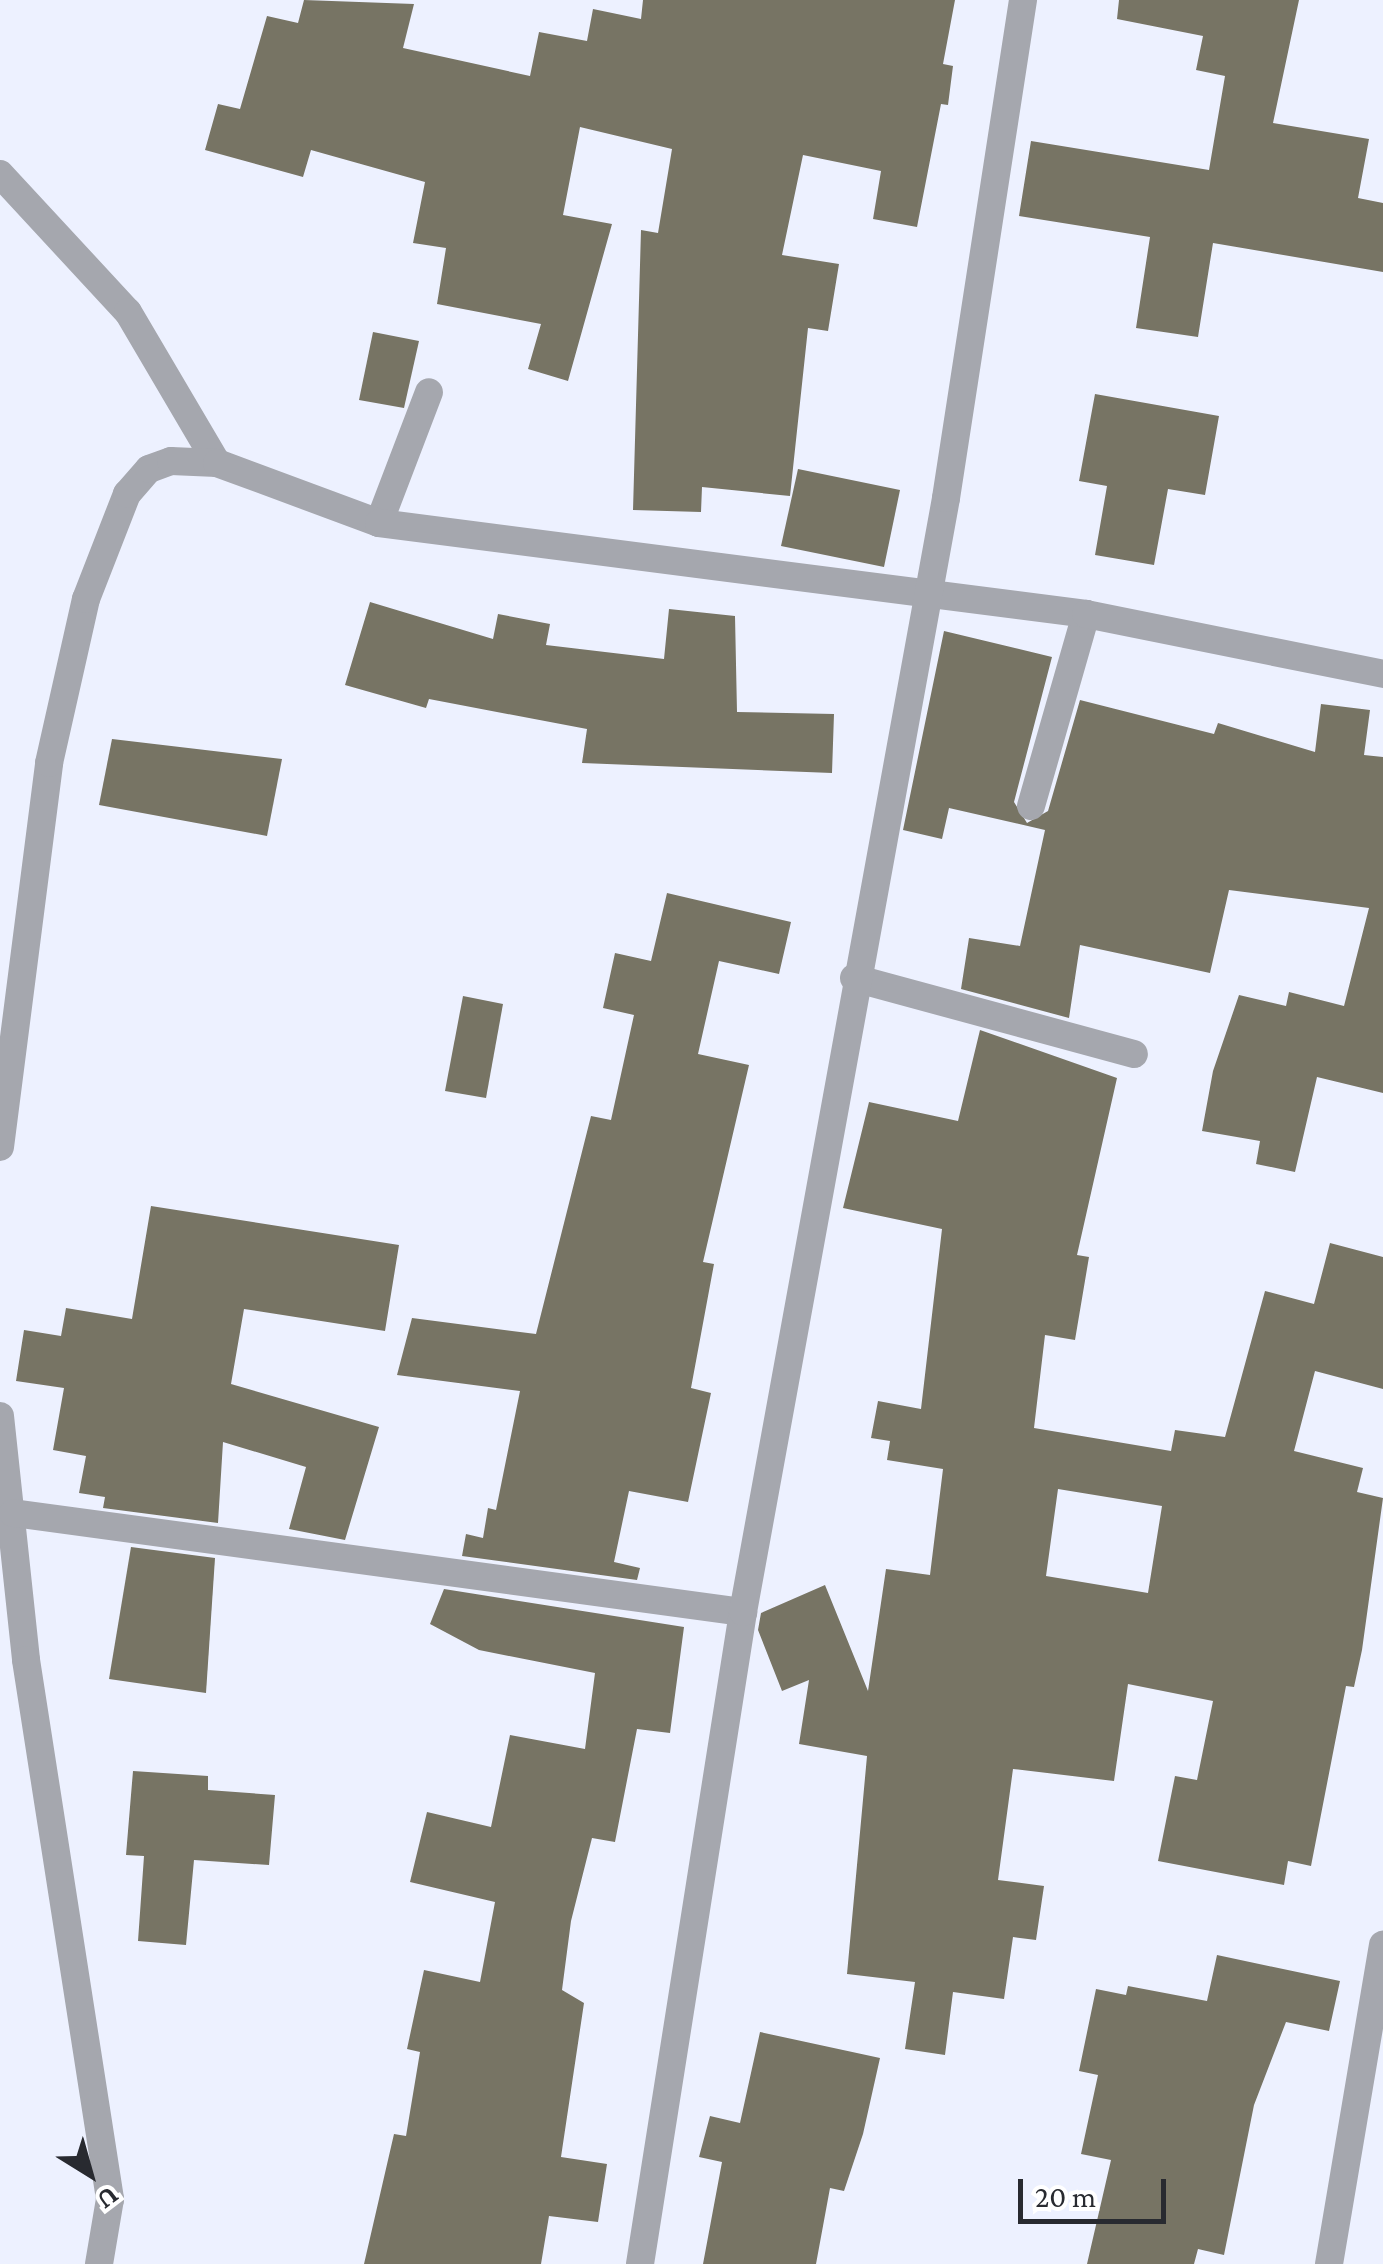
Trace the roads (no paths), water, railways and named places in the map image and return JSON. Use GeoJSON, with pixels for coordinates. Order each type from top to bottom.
{"type":"FeatureCollection","features":[{"type":"Feature","properties":{"kind":"street"},"geometry":{"type":"LineString","coordinates":[[640,2264],[743,1612],[854,978],[928,598],[1023,0]]}},
{"type":"Feature","properties":{"kind":"street"},"geometry":{"type":"LineString","coordinates":[[0,174],[128,312],[217,463]]}},
{"type":"Feature","properties":{"kind":"street"},"geometry":{"type":"LineString","coordinates":[[379,523],[429,392]]}},
{"type":"Feature","properties":{"kind":"street"},"geometry":{"type":"LineString","coordinates":[[0,1147],[49,763],[106,532],[148,468],[217,463],[379,523],[928,598],[1086,614],[1383,674]]}},
{"type":"Feature","properties":{"kind":"street"},"geometry":{"type":"LineString","coordinates":[[1031,806],[1086,614]]}},
{"type":"Feature","properties":{"kind":"street"},"geometry":{"type":"LineString","coordinates":[[854,978],[1134,1054]]}},
{"type":"Feature","properties":{"kind":"street"},"geometry":{"type":"LineString","coordinates":[[0,1416],[63,1928],[108,2181],[99,2264]]}},
{"type":"Feature","properties":{"kind":"street"},"geometry":{"type":"LineString","coordinates":[[13,1512],[743,1612]]}},
{"type":"Feature","properties":{"kind":"street"},"geometry":{"type":"LineString","coordinates":[[1330,2264],[1383,1945]]}}]}
